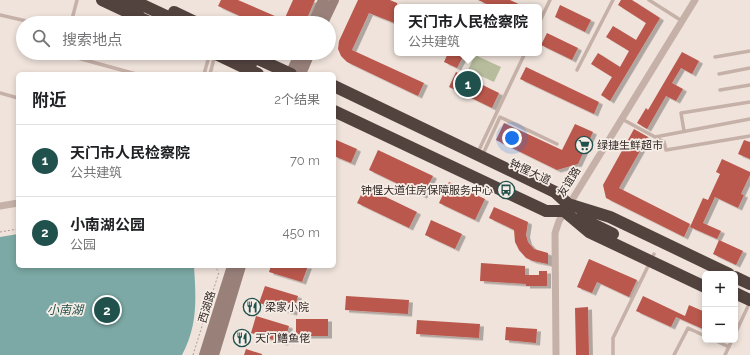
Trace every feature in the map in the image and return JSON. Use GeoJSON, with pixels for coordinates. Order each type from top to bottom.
{"type":"FeatureCollection","features":[{"type":"Feature","properties":{"kind":"highway"},"geometry":{"type":"LineString","coordinates":[[102,0],[136,16]]}},
{"type":"Feature","properties":{"kind":"highway"},"geometry":{"type":"LineString","coordinates":[[116,0],[150,16]]}},
{"type":"Feature","properties":{"kind":"highway"},"geometry":{"type":"LineString","coordinates":[[132,0],[166,16]]}},
{"type":"Feature","properties":{"kind":"highway"},"geometry":{"type":"LineString","coordinates":[[148,0],[182,16]]}},
{"type":"Feature","properties":{"kind":"highway"},"geometry":{"type":"LineString","coordinates":[[228,60],[254,72]]}},
{"type":"Feature","properties":{"kind":"highway"},"geometry":{"type":"LineString","coordinates":[[249,60],[282,72]]}},
{"type":"Feature","properties":{"kind":"highway"},"geometry":{"type":"LineString","coordinates":[[259,60],[283,72]]}},
{"type":"Feature","properties":{"kind":"highway"},"geometry":{"type":"LineString","coordinates":[[272,60],[284,72]]}},
{"type":"Feature","properties":{"kind":"highway"},"geometry":{"type":"LineString","coordinates":[[336,87],[555,192],[566,208],[589,232],[702,277]]}},
{"type":"Feature","properties":{"kind":"highway","name":"钟惺大道"},"geometry":{"type":"LineString","coordinates":[[336,95],[566,208]]}},
{"type":"Feature","properties":{"kind":"highway","name":"钟惺大道"},"geometry":{"type":"LineString","coordinates":[[336,104],[708,271]]}},
{"type":"Feature","properties":{"kind":"highway"},"geometry":{"type":"LineString","coordinates":[[336,112],[546,211],[566,208],[610,217],[724,271]]}},
{"type":"Feature","properties":{"kind":"highway"},"geometry":{"type":"LineString","coordinates":[[652,257],[702,285]]}},
{"type":"Feature","properties":{"kind":"highway"},"geometry":{"type":"LineString","coordinates":[[738,278],[750,284]]}},
{"type":"Feature","properties":{"kind":"highway"},"geometry":{"type":"LineString","coordinates":[[738,284],[750,290]]}},
{"type":"Feature","properties":{"kind":"highway"},"geometry":{"type":"LineString","coordinates":[[738,295],[749,304]]}},
{"type":"Feature","properties":{"kind":"highway"},"geometry":{"type":"LineString","coordinates":[[738,302],[749,304]]}},
{"type":"Feature","properties":{"kind":"main road"},"geometry":{"type":"LineString","coordinates":[[316,16],[323,0]]}},
{"type":"Feature","properties":{"kind":"main road"},"geometry":{"type":"LineString","coordinates":[[327,16],[334,0]]}},
{"type":"Feature","properties":{"kind":"main road"},"geometry":{"type":"LineString","coordinates":[[286,72],[295,60]]}},
{"type":"Feature","properties":{"kind":"main road"},"geometry":{"type":"LineString","coordinates":[[302,72],[307,60]]}},
{"type":"Feature","properties":{"kind":"main road","name":"西湖路"},"geometry":{"type":"LineString","coordinates":[[204,355],[231,268]]}},
{"type":"Feature","properties":{"kind":"main road","name":"西湖路"},"geometry":{"type":"LineString","coordinates":[[214,355],[240,268]]}},
{"type":"Feature","properties":{"kind":"street","name":"友谊路"},"geometry":{"type":"LineString","coordinates":[[556,355],[555,233],[566,208],[695,0]]}},
{"type":"Feature","properties":{"kind":"street"},"geometry":{"type":"LineString","coordinates":[[0,206],[16,203]]}},
{"type":"Feature","properties":{"kind":"lane"},"geometry":{"type":"LineString","coordinates":[[73,16],[77,0]]}},
{"type":"Feature","properties":{"kind":"lane"},"geometry":{"type":"LineString","coordinates":[[542,17],[550,0]]}},
{"type":"Feature","properties":{"kind":"lane"},"geometry":{"type":"LineString","coordinates":[[578,70],[613,0]]}},
{"type":"Feature","properties":{"kind":"lane"},"geometry":{"type":"LineString","coordinates":[[649,0],[682,21]]}},
{"type":"Feature","properties":{"kind":"lane"},"geometry":{"type":"LineString","coordinates":[[0,15],[16,19]]}},
{"type":"Feature","properties":{"kind":"lane"},"geometry":{"type":"LineString","coordinates":[[715,57],[750,51]]}},
{"type":"Feature","properties":{"kind":"lane"},"geometry":{"type":"LineString","coordinates":[[479,156],[524,56]]}},
{"type":"Feature","properties":{"kind":"lane"},"geometry":{"type":"LineString","coordinates":[[85,60],[129,72]]}},
{"type":"Feature","properties":{"kind":"lane"},"geometry":{"type":"LineString","coordinates":[[205,72],[210,60]]}},
{"type":"Feature","properties":{"kind":"lane"},"geometry":{"type":"LineString","coordinates":[[210,72],[212,60]]}},
{"type":"Feature","properties":{"kind":"lane"},"geometry":{"type":"LineString","coordinates":[[719,74],[750,68]]}},
{"type":"Feature","properties":{"kind":"lane"},"geometry":{"type":"LineString","coordinates":[[720,90],[750,85]]}},
{"type":"Feature","properties":{"kind":"lane"},"geometry":{"type":"LineString","coordinates":[[0,93],[16,97]]}},
{"type":"Feature","properties":{"kind":"lane"},"geometry":{"type":"LineString","coordinates":[[684,131],[681,113],[750,102]]}},
{"type":"Feature","properties":{"kind":"lane"},"geometry":{"type":"LineString","coordinates":[[479,156],[500,117],[557,144]]}},
{"type":"Feature","properties":{"kind":"lane"},"geometry":{"type":"LineString","coordinates":[[621,119],[664,142],[666,150],[750,136]]}},
{"type":"Feature","properties":{"kind":"lane"},"geometry":{"type":"LineString","coordinates":[[655,137],[750,119]]}},
{"type":"Feature","properties":{"kind":"lane"},"geometry":{"type":"LineString","coordinates":[[613,355],[613,338],[652,257]]}},
{"type":"Feature","properties":{"kind":"lane"},"geometry":{"type":"LineString","coordinates":[[738,328],[749,304]]}},
{"type":"Feature","properties":{"kind":"lane"},"geometry":{"type":"LineString","coordinates":[[674,355],[688,328],[702,335]]}},
{"type":"Feature","properties":{"kind":"lane"},"geometry":{"type":"LineString","coordinates":[[720,343],[729,347]]}},
{"type":"Feature","properties":{"kind":"lane"},"geometry":{"type":"LineString","coordinates":[[725,355],[731,343]]}},
{"type":"Feature","properties":{"kind":"path"},"geometry":{"type":"LineString","coordinates":[[0,232],[16,229]]}},
{"type":"Feature","properties":{"kind":"path"},"geometry":{"type":"LineString","coordinates":[[216,268],[219,272],[228,277]]}},
{"type":"Feature","properties":{"kind":"path"},"geometry":{"type":"LineString","coordinates":[[193,355],[219,272]]}},
{"type":"Feature","properties":{"kind":"green space"},"geometry":{"type":"Polygon","coordinates":[[[475,56],[501,67],[494,82],[468,70],[475,56]]]}},
{"type":"Feature","properties":{"kind":"water","name":"小南湖"},"geometry":{"type":"Polygon","coordinates":[[[16,234],[16,268],[194,268],[195,312],[191,333],[182,355],[0,355],[0,237],[16,234]]]}},
{"type":"Feature","properties":{"kind":"building"},"geometry":{"type":"Polygon","coordinates":[[[221,0],[238,0],[275,16],[240,16],[218,6],[221,0]]]}},
{"type":"Feature","properties":{"kind":"building"},"geometry":{"type":"Polygon","coordinates":[[[293,0],[315,0],[308,16],[286,16],[293,0]]]}},
{"type":"Feature","properties":{"kind":"building"},"geometry":{"type":"Polygon","coordinates":[[[358,0],[390,0],[397,3],[394,4],[394,23],[369,13],[352,50],[424,83],[418,96],[347,62],[341,56],[338,49],[339,41],[358,0]]]}},
{"type":"Feature","properties":{"kind":"building"},"geometry":{"type":"Polygon","coordinates":[[[478,0],[510,0],[519,4],[487,4],[478,0]]]}},
{"type":"Feature","properties":{"kind":"building"},"geometry":{"type":"Polygon","coordinates":[[[621,0],[632,0],[660,18],[610,101],[601,95],[612,77],[591,64],[598,53],[620,67],[629,51],[606,37],[613,26],[636,40],[646,23],[618,5],[621,0]]]}},
{"type":"Feature","properties":{"kind":"building"},"geometry":{"type":"Polygon","coordinates":[[[560,5],[591,20],[585,32],[555,17],[560,5]]]}},
{"type":"Feature","properties":{"kind":"building"},"geometry":{"type":"Polygon","coordinates":[[[547,33],[578,48],[572,60],[542,45],[547,33]]]}},
{"type":"Feature","properties":{"kind":"building"},"geometry":{"type":"Polygon","coordinates":[[[682,52],[699,61],[692,74],[681,68],[672,83],[683,89],[676,101],[666,96],[647,129],[637,123],[646,108],[648,110],[682,52]]]}},
{"type":"Feature","properties":{"kind":"building"},"geometry":{"type":"Polygon","coordinates":[[[447,56],[463,56],[457,68],[444,62],[447,56]]]}},
{"type":"Feature","properties":{"kind":"building"},"geometry":{"type":"Polygon","coordinates":[[[526,67],[599,102],[594,114],[520,79],[526,67]]]}},
{"type":"Feature","properties":{"kind":"building"},"geometry":{"type":"Polygon","coordinates":[[[456,72],[499,93],[492,108],[449,87],[456,72]]]}},
{"type":"Feature","properties":{"kind":"building"},"geometry":{"type":"Polygon","coordinates":[[[504,123],[562,150],[575,124],[593,132],[578,164],[557,170],[496,140],[504,123]]]}},
{"type":"Feature","properties":{"kind":"building"},"geometry":{"type":"Polygon","coordinates":[[[634,129],[648,137],[619,188],[690,224],[684,237],[606,198],[603,185],[634,129]]]}},
{"type":"Feature","properties":{"kind":"building"},"geometry":{"type":"Polygon","coordinates":[[[336,140],[357,149],[351,163],[336,157],[336,140]]]}},
{"type":"Feature","properties":{"kind":"building"},"geometry":{"type":"Polygon","coordinates":[[[744,140],[750,142],[750,159],[738,154],[744,140]]]}},
{"type":"Feature","properties":{"kind":"building"},"geometry":{"type":"Polygon","coordinates":[[[378,150],[433,176],[423,196],[369,170],[378,150]]]}},
{"type":"Feature","properties":{"kind":"building"},"geometry":{"type":"Polygon","coordinates":[[[722,159],[750,172],[750,175],[741,194],[744,195],[738,208],[715,197],[703,223],[721,231],[717,239],[690,227],[703,198],[708,200],[720,174],[716,172],[722,159]]]}},
{"type":"Feature","properties":{"kind":"building"},"geometry":{"type":"Polygon","coordinates":[[[449,182],[485,199],[475,220],[439,203],[449,182]]]}},
{"type":"Feature","properties":{"kind":"building"},"geometry":{"type":"Polygon","coordinates":[[[365,187],[417,212],[409,228],[357,203],[365,187]]]}},
{"type":"Feature","properties":{"kind":"building"},"geometry":{"type":"Polygon","coordinates":[[[494,207],[528,222],[526,235],[528,242],[534,249],[548,253],[548,264],[526,258],[519,250],[515,242],[514,230],[489,218],[494,207]]]}},
{"type":"Feature","properties":{"kind":"building"},"geometry":{"type":"Polygon","coordinates":[[[431,220],[462,234],[455,249],[425,235],[431,220]]]}},
{"type":"Feature","properties":{"kind":"building"},"geometry":{"type":"Polygon","coordinates":[[[719,240],[743,251],[736,265],[713,254],[719,240]]]}},
{"type":"Feature","properties":{"kind":"building"},"geometry":{"type":"Polygon","coordinates":[[[589,259],[637,280],[629,297],[597,282],[592,293],[577,287],[589,259]]]}},
{"type":"Feature","properties":{"kind":"building"},"geometry":{"type":"Polygon","coordinates":[[[481,263],[525,266],[525,275],[539,275],[539,271],[547,271],[547,286],[526,286],[526,284],[480,281],[481,263]]]}},
{"type":"Feature","properties":{"kind":"building"},"geometry":{"type":"Polygon","coordinates":[[[270,268],[307,268],[302,282],[269,272],[270,268]]]}},
{"type":"Feature","properties":{"kind":"building"},"geometry":{"type":"Polygon","coordinates":[[[265,286],[298,296],[293,313],[259,303],[265,286]]]}},
{"type":"Feature","properties":{"kind":"building"},"geometry":{"type":"Polygon","coordinates":[[[346,296],[409,300],[408,314],[345,310],[346,296]]]}},
{"type":"Feature","properties":{"kind":"building"},"geometry":{"type":"Polygon","coordinates":[[[643,296],[685,316],[689,305],[702,311],[702,329],[676,317],[671,327],[636,311],[643,296]]]}},
{"type":"Feature","properties":{"kind":"building"},"geometry":{"type":"Polygon","coordinates":[[[588,307],[589,355],[576,355],[575,308],[588,307]]]}},
{"type":"Feature","properties":{"kind":"building"},"geometry":{"type":"Polygon","coordinates":[[[256,316],[289,326],[284,343],[251,333],[256,316]]]}},
{"type":"Feature","properties":{"kind":"building"},"geometry":{"type":"Polygon","coordinates":[[[296,319],[328,319],[328,336],[296,336],[296,319]]]}},
{"type":"Feature","properties":{"kind":"building"},"geometry":{"type":"Polygon","coordinates":[[[417,320],[480,324],[479,338],[416,334],[417,320]]]}},
{"type":"Feature","properties":{"kind":"building"},"geometry":{"type":"Polygon","coordinates":[[[506,327],[537,329],[536,343],[505,340],[506,327]]]}},
{"type":"Feature","properties":{"kind":"building"},"geometry":{"type":"Polygon","coordinates":[[[246,349],[262,354],[262,355],[244,355],[246,349]]]}},
{"type":"Feature","properties":{"kind":"place","name":"天门市人民检察院"},"geometry":{"type":"Point","coordinates":[468,84]}},
{"type":"Feature","properties":{"kind":"place","name":"绿捷生鲜超市"},"geometry":{"type":"Point","coordinates":[584,145]}},
{"type":"Feature","properties":{"kind":"place","name":"钟惺大道住房保障服务中心"},"geometry":{"type":"Point","coordinates":[506,190]}},
{"type":"Feature","properties":{"kind":"place","name":"梁家小院"},"geometry":{"type":"Point","coordinates":[252,307]}},
{"type":"Feature","properties":{"kind":"place","name":"小南湖公园"},"geometry":{"type":"Point","coordinates":[107,310]}},
{"type":"Feature","properties":{"kind":"place","name":"天门鳝鱼佬"},"geometry":{"type":"Point","coordinates":[242,338]}}]}
